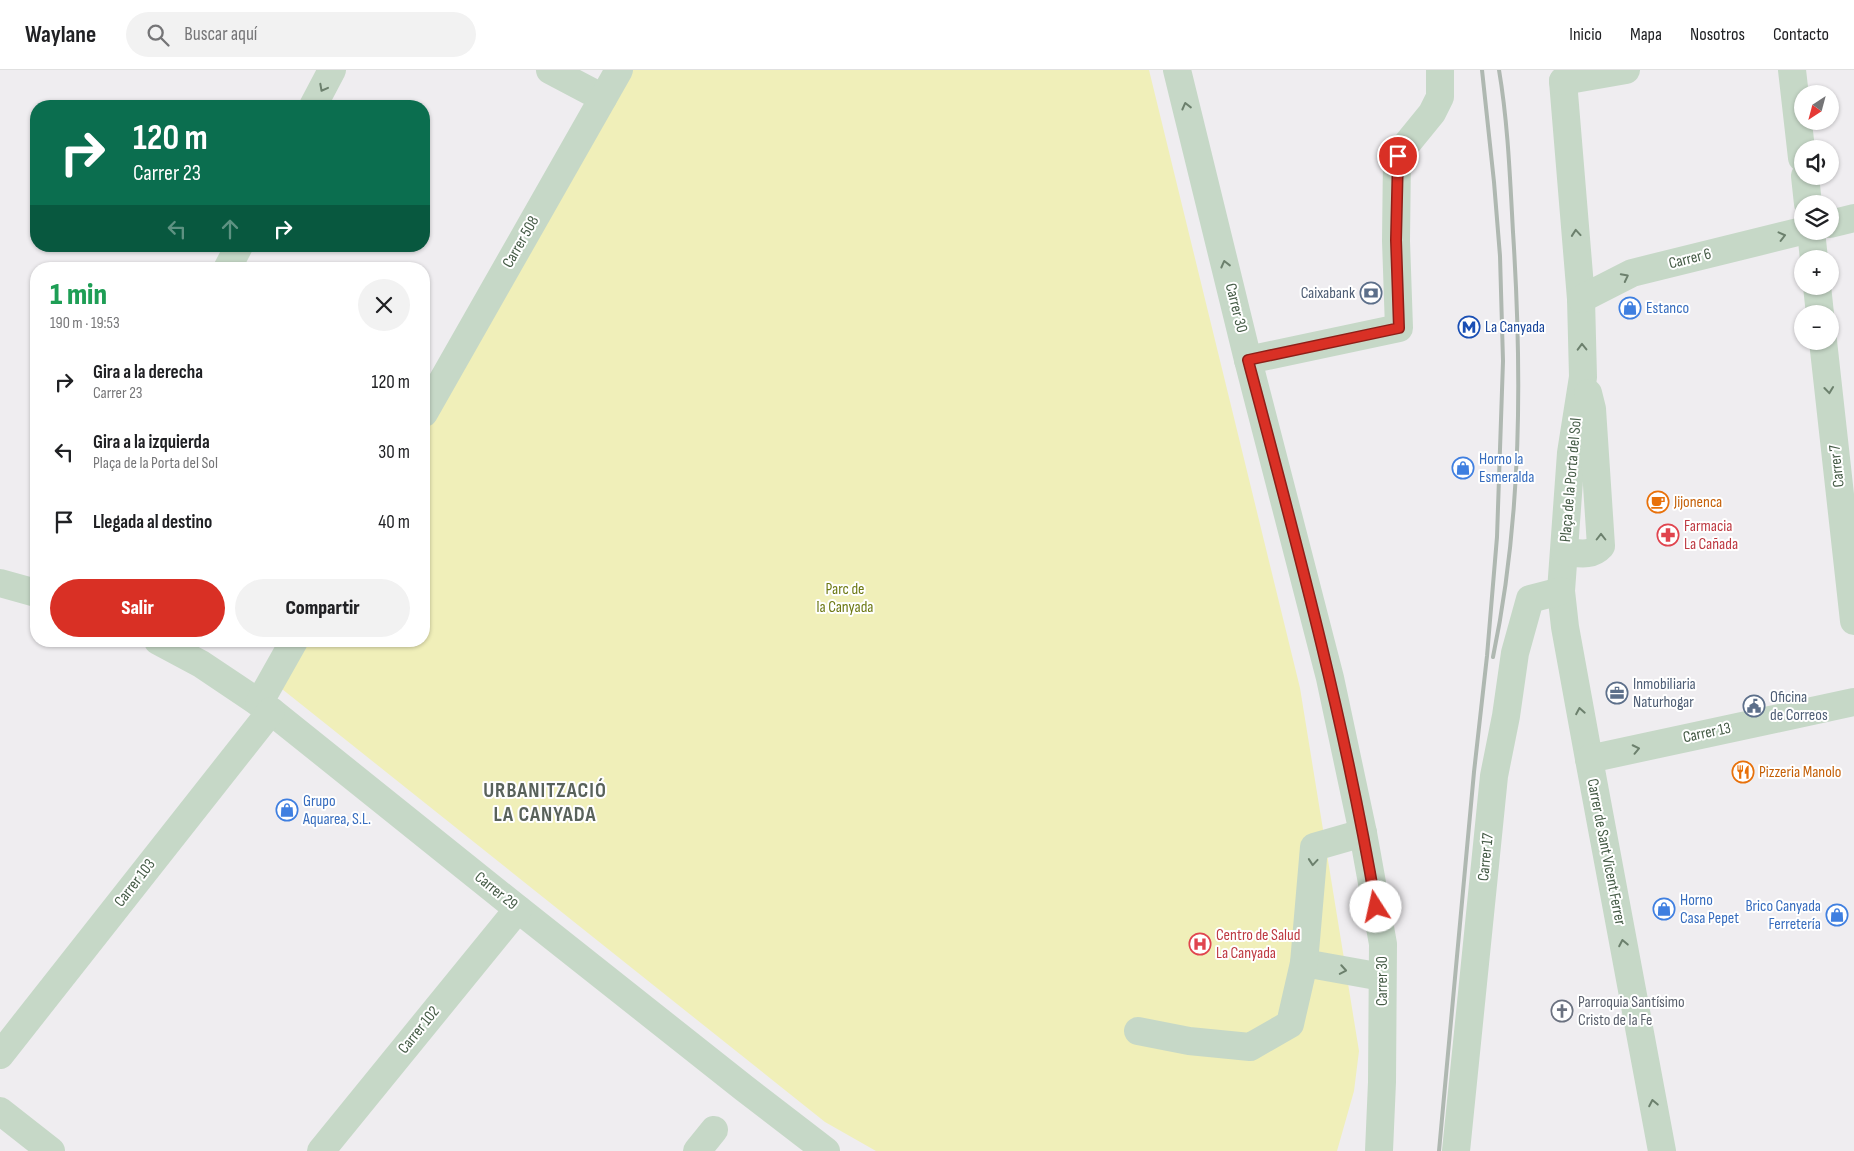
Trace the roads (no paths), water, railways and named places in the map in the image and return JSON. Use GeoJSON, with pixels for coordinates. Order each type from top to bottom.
{"type":"FeatureCollection","features":[{"type":"Feature","properties":{"kind":"street"},"geometry":{"type":"LineString","coordinates":[[316,100],[332,70]]}},
{"type":"Feature","properties":{"kind":"street"},"geometry":{"type":"LineString","coordinates":[[550,70],[603,98]]}},
{"type":"Feature","properties":{"kind":"street","name":"Carrer 508"},"geometry":{"type":"LineString","coordinates":[[430,403],[619,70]]}},
{"type":"Feature","properties":{"kind":"street","name":"Carrer 30"},"geometry":{"type":"LineString","coordinates":[[1177,70],[1248,360],[1330,678],[1363,833],[1383,944],[1376,1146]]}},
{"type":"Feature","properties":{"kind":"street"},"geometry":{"type":"LineString","coordinates":[[1248,360],[1399,328],[1396,240],[1398,156],[1432,113],[1440,98],[1440,70]]}},
{"type":"Feature","properties":{"kind":"street"},"geometry":{"type":"LineString","coordinates":[[1555,76],[1626,70]]}},
{"type":"Feature","properties":{"kind":"street"},"geometry":{"type":"LineString","coordinates":[[1792,70],[1800,140]]}},
{"type":"Feature","properties":{"kind":"street","name":"Plaça de la Porta del Sol"},"geometry":{"type":"LineString","coordinates":[[1555,76],[1581,299],[1582,377],[1571,453],[1564,552],[1589,554],[1596,552],[1601,546],[1592,409],[1582,377]]}},
{"type":"Feature","properties":{"kind":"street"},"geometry":{"type":"LineString","coordinates":[[1839,222],[1854,218]]}},
{"type":"Feature","properties":{"kind":"street","name":"Carrer 6"},"geometry":{"type":"LineString","coordinates":[[1581,299],[1632,273],[1794,233]]}},
{"type":"Feature","properties":{"kind":"street","name":"Carrer 7"},"geometry":{"type":"LineString","coordinates":[[1824,350],[1854,621]]}},
{"type":"Feature","properties":{"kind":"street","name":"Carrer de Sant Vicent Ferrer"},"geometry":{"type":"LineString","coordinates":[[1564,552],[1561,590],[1565,627],[1662,1151]]}},
{"type":"Feature","properties":{"kind":"street"},"geometry":{"type":"LineString","coordinates":[[16,588],[30,575]]}},
{"type":"Feature","properties":{"kind":"street","name":"Carrer 17"},"geometry":{"type":"LineString","coordinates":[[1456,1151],[1494,776],[1506,716],[1515,653],[1530,599],[1561,590]]}},
{"type":"Feature","properties":{"kind":"street","name":"Carrer 29"},"geometry":{"type":"LineString","coordinates":[[169,647],[201,664],[265,707],[826,1151]]}},
{"type":"Feature","properties":{"kind":"street"},"geometry":{"type":"LineString","coordinates":[[265,707],[291,647]]}},
{"type":"Feature","properties":{"kind":"street","name":"Carrer 13"},"geometry":{"type":"LineString","coordinates":[[1589,759],[1854,702]]}},
{"type":"Feature","properties":{"kind":"street","name":"Carrer 103"},"geometry":{"type":"LineString","coordinates":[[0,1055],[265,707]]}},
{"type":"Feature","properties":{"kind":"street"},"geometry":{"type":"LineString","coordinates":[[1138,1031],[1189,1041],[1250,1047],[1290,1024],[1304,963],[1314,847],[1363,833]]}},
{"type":"Feature","properties":{"kind":"street","name":"Carrer 102"},"geometry":{"type":"LineString","coordinates":[[321,1151],[518,909]]}},
{"type":"Feature","properties":{"kind":"street"},"geometry":{"type":"LineString","coordinates":[[1304,963],[1382,977]]}},
{"type":"Feature","properties":{"kind":"street"},"geometry":{"type":"LineString","coordinates":[[0,1111],[51,1151]]}},
{"type":"Feature","properties":{"kind":"street"},"geometry":{"type":"LineString","coordinates":[[697,1151],[714,1130]]}},
{"type":"Feature","properties":{"kind":"railway"},"geometry":{"type":"LineString","coordinates":[[1439,1151],[1497,537],[1503,361],[1500,256],[1482,70]]}},
{"type":"Feature","properties":{"kind":"railway"},"geometry":{"type":"LineString","coordinates":[[1493,657],[1503,605],[1510,552],[1517,445],[1518,392],[1518,338],[1510,171],[1505,110],[1499,70]]}},
{"type":"Feature","properties":{"kind":"place","name":"Caixabank"},"geometry":{"type":"Point","coordinates":[1371,293]}},
{"type":"Feature","properties":{"kind":"place","name":"Estanco"},"geometry":{"type":"Point","coordinates":[1630,308]}},
{"type":"Feature","properties":{"kind":"place","name":"La Canyada"},"geometry":{"type":"Point","coordinates":[1469,327]}},
{"type":"Feature","properties":{"kind":"place","name":"Horno la Esmeralda"},"geometry":{"type":"Point","coordinates":[1463,468]}},
{"type":"Feature","properties":{"kind":"place","name":"Jijonenca"},"geometry":{"type":"Point","coordinates":[1658,502]}},
{"type":"Feature","properties":{"kind":"place","name":"Farmacia La Cañada"},"geometry":{"type":"Point","coordinates":[1668,535]}},
{"type":"Feature","properties":{"kind":"place","name":"Inmobiliaria Naturhogar"},"geometry":{"type":"Point","coordinates":[1617,693]}},
{"type":"Feature","properties":{"kind":"place","name":"Oficina de Correos"},"geometry":{"type":"Point","coordinates":[1754,706]}},
{"type":"Feature","properties":{"kind":"place","name":"Pizzeria Manolo"},"geometry":{"type":"Point","coordinates":[1743,772]}},
{"type":"Feature","properties":{"kind":"place","name":"Grupo Aquarea, S.L."},"geometry":{"type":"Point","coordinates":[287,810]}},
{"type":"Feature","properties":{"kind":"place","name":"Horno Casa Pepet"},"geometry":{"type":"Point","coordinates":[1664,909]}},
{"type":"Feature","properties":{"kind":"place","name":"Brico Canyada Ferretería"},"geometry":{"type":"Point","coordinates":[1837,915]}},
{"type":"Feature","properties":{"kind":"place","name":"Centro de Salud La Canyada"},"geometry":{"type":"Point","coordinates":[1200,944]}},
{"type":"Feature","properties":{"kind":"place","name":"Parroquia Santísimo Cristo de la Fe"},"geometry":{"type":"Point","coordinates":[1562,1011]}},
{"type":"Feature","properties":{"kind":"district","name":"URBANITZACIÓ LA CANYADA"},"geometry":{"type":"Point","coordinates":[545,802]}},
{"type":"Feature","properties":{"kind":"park label","name":"Parc de la Canyada"},"geometry":{"type":"Point","coordinates":[845,598]}}]}
